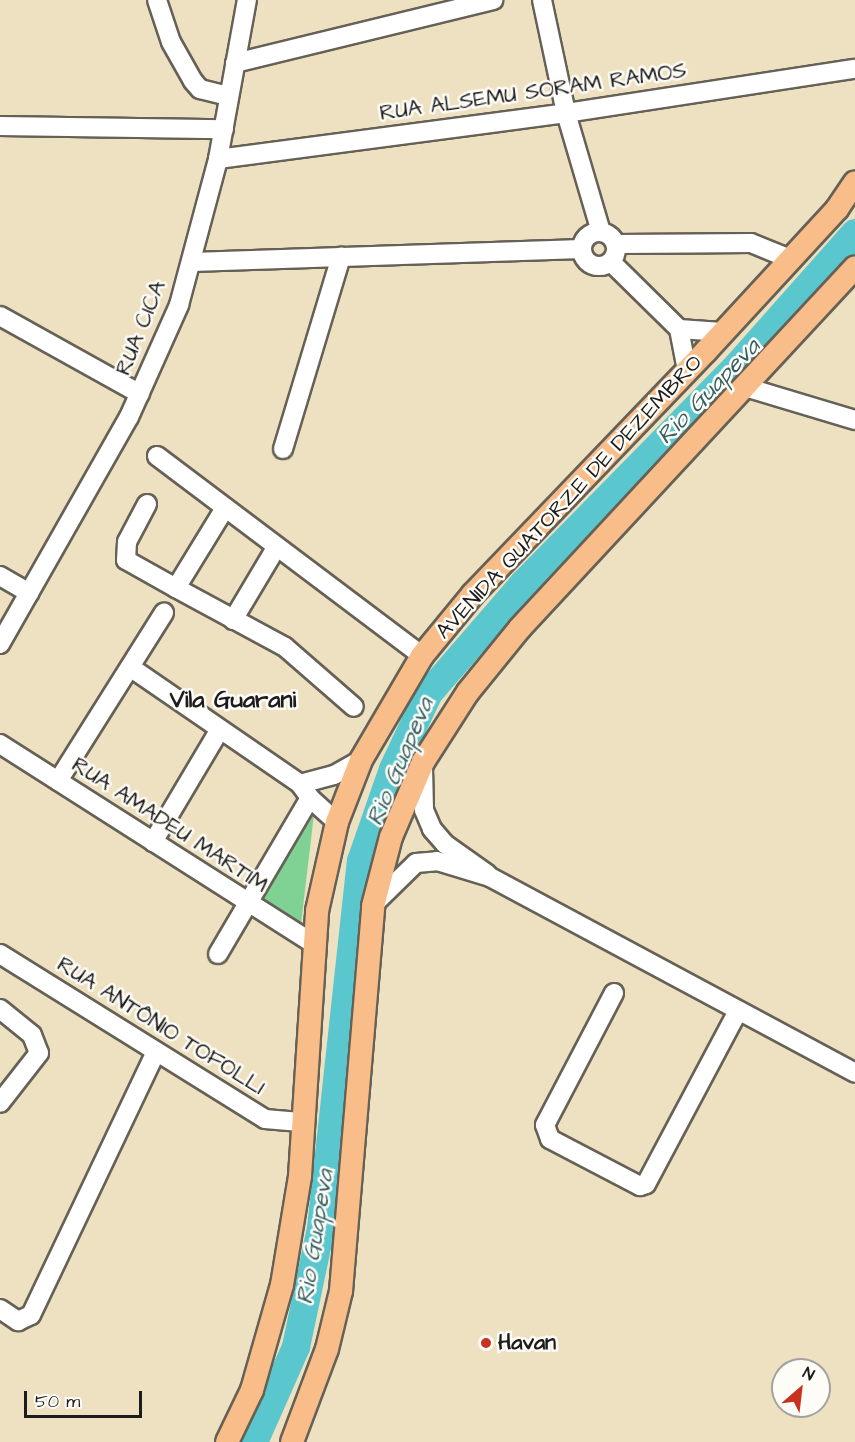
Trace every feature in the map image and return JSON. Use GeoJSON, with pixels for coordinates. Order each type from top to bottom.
{"type":"FeatureCollection","features":[{"type":"Feature","properties":{"kind":"main road","name":"AVENIDA QUATORZE DE DEZEMBRO"},"geometry":{"type":"LineString","coordinates":[[227,1442],[252,1390],[282,1285],[300,1176],[318,901],[337,822],[361,760],[422,656],[473,594],[837,209],[855,182]]}},
{"type":"Feature","properties":{"kind":"main road"},"geometry":{"type":"LineString","coordinates":[[298,1436],[327,1349],[340,1291],[373,906],[391,837],[423,762],[468,692],[520,628],[854,272]]}},
{"type":"Feature","properties":{"kind":"street"},"geometry":{"type":"LineString","coordinates":[[157,0],[171,42],[193,81],[200,89],[229,96]]}},
{"type":"Feature","properties":{"kind":"street","name":"RUA CICA"},"geometry":{"type":"LineString","coordinates":[[0,644],[140,394],[178,305],[192,262],[218,159],[247,0]]}},
{"type":"Feature","properties":{"kind":"street"},"geometry":{"type":"LineString","coordinates":[[236,63],[493,0]]}},
{"type":"Feature","properties":{"kind":"street"},"geometry":{"type":"LineString","coordinates":[[542,0],[566,113],[601,232],[616,244],[751,243],[790,259]]}},
{"type":"Feature","properties":{"kind":"street","name":"RUA ALSEMU SORAM RAMOS"},"geometry":{"type":"LineString","coordinates":[[218,159],[566,113],[855,69]]}},
{"type":"Feature","properties":{"kind":"street"},"geometry":{"type":"LineString","coordinates":[[0,126],[224,129]]}},
{"type":"Feature","properties":{"kind":"street"},"geometry":{"type":"LineString","coordinates":[[582,249],[587,236],[601,232]]}},
{"type":"Feature","properties":{"kind":"street"},"geometry":{"type":"LineString","coordinates":[[610,262],[616,244]]}},
{"type":"Feature","properties":{"kind":"street"},"geometry":{"type":"LineString","coordinates":[[192,262],[582,249]]}},
{"type":"Feature","properties":{"kind":"street"},"geometry":{"type":"LineString","coordinates":[[582,249],[592,264],[610,262]]}},
{"type":"Feature","properties":{"kind":"street"},"geometry":{"type":"LineString","coordinates":[[283,449],[341,257]]}},
{"type":"Feature","properties":{"kind":"street"},"geometry":{"type":"LineString","coordinates":[[610,262],[679,329],[687,370]]}},
{"type":"Feature","properties":{"kind":"street"},"geometry":{"type":"LineString","coordinates":[[0,316],[140,394]]}},
{"type":"Feature","properties":{"kind":"street"},"geometry":{"type":"LineString","coordinates":[[679,329],[722,332]]}},
{"type":"Feature","properties":{"kind":"street"},"geometry":{"type":"LineString","coordinates":[[745,387],[855,420]]}},
{"type":"Feature","properties":{"kind":"street"},"geometry":{"type":"LineString","coordinates":[[157,456],[422,656]]}},
{"type":"Feature","properties":{"kind":"street"},"geometry":{"type":"LineString","coordinates":[[147,504],[127,542],[126,560],[285,647],[354,707]]}},
{"type":"Feature","properties":{"kind":"street"},"geometry":{"type":"LineString","coordinates":[[176,588],[225,508]]}},
{"type":"Feature","properties":{"kind":"street"},"geometry":{"type":"LineString","coordinates":[[233,620],[276,548]]}},
{"type":"Feature","properties":{"kind":"street"},"geometry":{"type":"LineString","coordinates":[[0,576],[30,593]]}},
{"type":"Feature","properties":{"kind":"street"},"geometry":{"type":"LineString","coordinates":[[58,781],[164,613]]}},
{"type":"Feature","properties":{"kind":"street"},"geometry":{"type":"LineString","coordinates":[[130,667],[305,791],[337,822]]}},
{"type":"Feature","properties":{"kind":"street"},"geometry":{"type":"LineString","coordinates":[[153,842],[220,729]]}},
{"type":"Feature","properties":{"kind":"street","name":"RUA AMADEU MARTIM"},"geometry":{"type":"LineString","coordinates":[[0,744],[247,904],[315,945]]}},
{"type":"Feature","properties":{"kind":"street"},"geometry":{"type":"LineString","coordinates":[[219,954],[305,791],[361,760]]}},
{"type":"Feature","properties":{"kind":"street"},"geometry":{"type":"LineString","coordinates":[[423,762],[424,810],[432,829],[445,844],[490,877],[855,1073]]}},
{"type":"Feature","properties":{"kind":"street"},"geometry":{"type":"LineString","coordinates":[[373,906],[403,872],[416,864],[437,861],[490,877]]}},
{"type":"Feature","properties":{"kind":"street","name":"RUA ANTÔNIO TOFOLLI"},"geometry":{"type":"LineString","coordinates":[[1,958],[265,1119],[303,1122]]}},
{"type":"Feature","properties":{"kind":"street"},"geometry":{"type":"LineString","coordinates":[[614,993],[545,1125],[550,1138],[640,1186],[646,1184],[738,1011]]}},
{"type":"Feature","properties":{"kind":"street"},"geometry":{"type":"LineString","coordinates":[[0,1009],[32,1035],[39,1053],[0,1103]]}},
{"type":"Feature","properties":{"kind":"street"},"geometry":{"type":"LineString","coordinates":[[0,1309],[18,1321],[31,1315],[156,1052]]}},
{"type":"Feature","properties":{"kind":"green space"},"geometry":{"type":"Polygon","coordinates":[[[314,814],[301,924],[261,901],[314,814]]]}},
{"type":"Feature","properties":{"kind":"waterway","name":"Rio Guapeva"},"geometry":{"type":"LineString","coordinates":[[254,1442],[296,1347],[321,1228],[361,861],[393,769],[429,693],[524,583],[737,366],[855,233]]}},
{"type":"Feature","properties":{"kind":"place","name":"Havan"},"geometry":{"type":"Point","coordinates":[486,1343]}},
{"type":"Feature","properties":{"kind":"district","name":"Vila Guarani"},"geometry":{"type":"Point","coordinates":[233,701]}}]}
